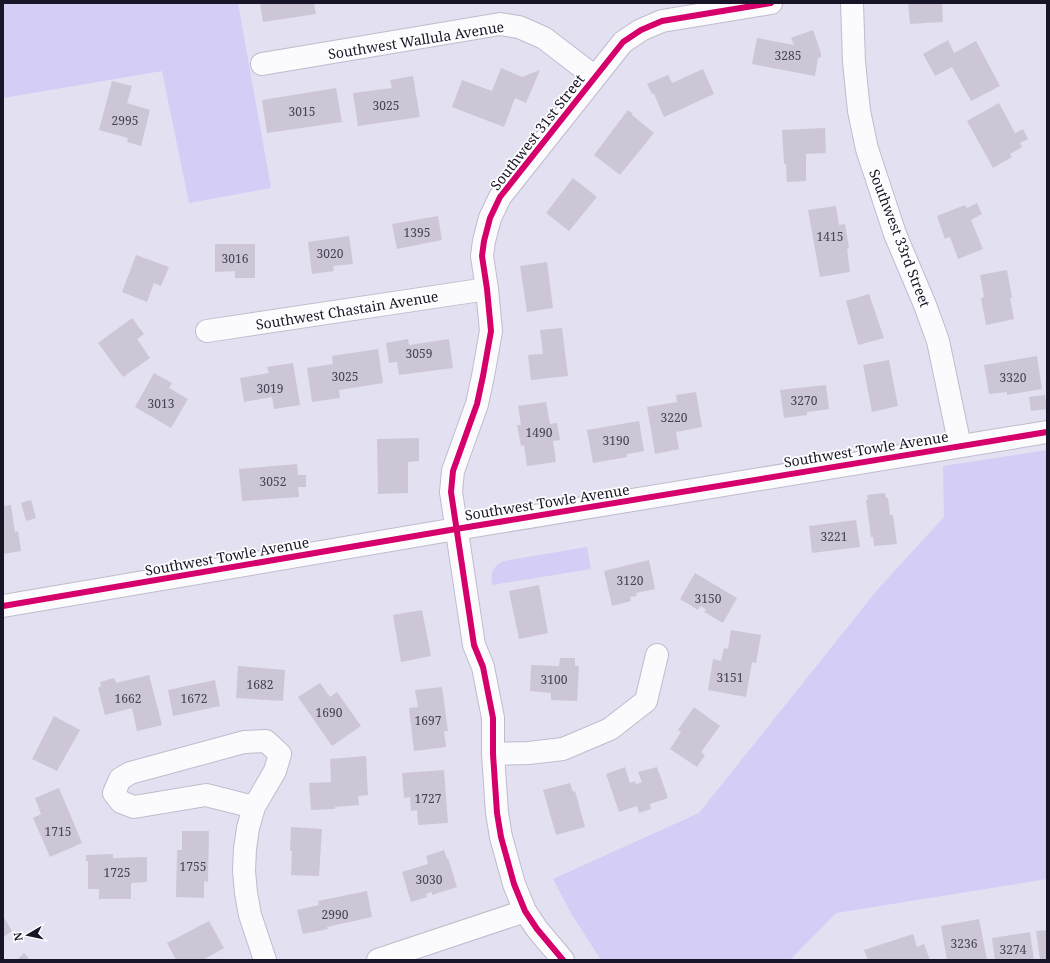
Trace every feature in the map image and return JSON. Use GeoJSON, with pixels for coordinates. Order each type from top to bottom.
{"type":"FeatureCollection","features":[{"type":"Feature","properties":{"kind":"street"},"geometry":{"type":"LineString","coordinates":[[595,77],[623,42],[641,30],[662,21],[771,3]]}},
{"type":"Feature","properties":{"kind":"street","name":"Southwest 33rd Street"},"geometry":{"type":"LineString","coordinates":[[852,3],[856,83],[859,111],[867,149],[895,234],[925,305],[938,341],[960,446]]}},
{"type":"Feature","properties":{"kind":"street","name":"Southwest Wallula Avenue"},"geometry":{"type":"LineString","coordinates":[[262,64],[500,24],[519,27],[544,38],[595,77]]}},
{"type":"Feature","properties":{"kind":"street","name":"Southwest 31st Street"},"geometry":{"type":"LineString","coordinates":[[563,960],[525,912],[514,884],[501,838],[497,813],[493,754],[493,718],[484,667],[474,645],[451,492],[453,471],[477,404],[484,376],[490,331],[487,289],[482,256],[490,218],[500,197],[595,77]]}},
{"type":"Feature","properties":{"kind":"street","name":"Southwest Chastain Avenue"},"geometry":{"type":"LineString","coordinates":[[206,331],[487,289]]}},
{"type":"Feature","properties":{"kind":"street","name":"Southwest Towle Avenue"},"geometry":{"type":"LineString","coordinates":[[3,606],[456,529],[1047,432]]}},
{"type":"Feature","properties":{"kind":"street"},"geometry":{"type":"LineString","coordinates":[[493,754],[529,753],[563,749],[610,729],[646,701],[657,655]]}},
{"type":"Feature","properties":{"kind":"street"},"geometry":{"type":"LineString","coordinates":[[254,806],[206,795],[134,807],[120,802],[114,793],[120,779],[130,773],[244,742],[266,741],[280,754],[275,771],[254,806],[248,828],[245,849],[244,871],[246,893],[250,915],[265,960]]}},
{"type":"Feature","properties":{"kind":"street"},"geometry":{"type":"LineString","coordinates":[[378,960],[525,912]]}},
{"type":"Feature","properties":{"kind":"shaded area"},"geometry":{"type":"Polygon","coordinates":[[[3,3],[238,3],[271,188],[189,203],[162,71],[3,98],[3,3]]]}},
{"type":"Feature","properties":{"kind":"shaded area"},"geometry":{"type":"Polygon","coordinates":[[[1047,450],[1047,879],[836,913],[790,960],[601,960],[572,915],[553,879],[699,813],[878,589],[944,517],[943,466],[1047,450]]]}},
{"type":"Feature","properties":{"kind":"shaded area"},"geometry":{"type":"Polygon","coordinates":[[[587,547],[591,569],[492,585],[491,577],[493,570],[497,565],[504,561],[587,547]]]}},
{"type":"Feature","properties":{"kind":"building"},"geometry":{"type":"Polygon","coordinates":[[[260,3],[314,3],[316,14],[263,22],[260,3]]]}},
{"type":"Feature","properties":{"kind":"building"},"geometry":{"type":"Polygon","coordinates":[[[908,3],[942,3],[943,22],[910,24],[908,3]]]}},
{"type":"Feature","properties":{"kind":"building"},"geometry":{"type":"Polygon","coordinates":[[[813,30],[821,53],[821,57],[818,58],[815,76],[752,64],[757,38],[794,45],[791,38],[813,30]]]}},
{"type":"Feature","properties":{"kind":"building"},"geometry":{"type":"Polygon","coordinates":[[[948,40],[954,53],[976,41],[1000,86],[971,101],[952,67],[935,76],[923,54],[948,40]]]}},
{"type":"Feature","properties":{"kind":"building"},"geometry":{"type":"Polygon","coordinates":[[[501,68],[522,77],[540,70],[526,103],[515,98],[504,127],[452,107],[462,80],[492,91],[501,68]]]}},
{"type":"Feature","properties":{"kind":"building"},"geometry":{"type":"Polygon","coordinates":[[[703,69],[714,94],[664,117],[654,94],[652,94],[647,84],[668,75],[672,83],[703,69]]]}},
{"type":"Feature","properties":{"kind":"building"},"geometry":{"type":"Polygon","coordinates":[[[413,76],[420,117],[358,126],[353,93],[392,88],[390,80],[413,76]]]}},
{"type":"Feature","properties":{"kind":"building"},"geometry":{"type":"Polygon","coordinates":[[[112,81],[132,86],[127,103],[150,110],[141,146],[127,142],[128,138],[99,130],[112,81]]]}},
{"type":"Feature","properties":{"kind":"building"},"geometry":{"type":"Polygon","coordinates":[[[336,88],[342,122],[267,133],[262,100],[336,88]]]}},
{"type":"Feature","properties":{"kind":"building"},"geometry":{"type":"Polygon","coordinates":[[[999,103],[1015,133],[1023,129],[1028,139],[1020,143],[1022,147],[1010,154],[1012,157],[993,168],[967,121],[999,103]]]}},
{"type":"Feature","properties":{"kind":"building"},"geometry":{"type":"Polygon","coordinates":[[[628,110],[654,133],[620,175],[594,155],[628,110]]]}},
{"type":"Feature","properties":{"kind":"building"},"geometry":{"type":"Polygon","coordinates":[[[825,128],[826,153],[806,154],[806,181],[787,182],[786,164],[784,164],[782,130],[825,128]]]}},
{"type":"Feature","properties":{"kind":"building"},"geometry":{"type":"Polygon","coordinates":[[[573,178],[597,197],[569,231],[546,213],[573,178]]]}},
{"type":"Feature","properties":{"kind":"building"},"geometry":{"type":"Polygon","coordinates":[[[977,203],[982,214],[971,220],[983,249],[958,259],[950,237],[945,239],[937,216],[965,205],[967,208],[977,203]]]}},
{"type":"Feature","properties":{"kind":"building"},"geometry":{"type":"Polygon","coordinates":[[[836,206],[839,225],[845,224],[849,248],[847,249],[850,272],[820,277],[808,210],[836,206]]]}},
{"type":"Feature","properties":{"kind":"building"},"geometry":{"type":"Polygon","coordinates":[[[438,216],[442,240],[397,249],[392,224],[438,216]]]}},
{"type":"Feature","properties":{"kind":"building"},"geometry":{"type":"Polygon","coordinates":[[[349,236],[353,264],[333,266],[334,271],[312,274],[308,242],[349,236]]]}},
{"type":"Feature","properties":{"kind":"building"},"geometry":{"type":"Polygon","coordinates":[[[215,244],[255,244],[255,278],[235,278],[235,271],[215,272],[215,244]]]}},
{"type":"Feature","properties":{"kind":"building"},"geometry":{"type":"Polygon","coordinates":[[[136,255],[169,267],[161,286],[154,283],[147,302],[122,292],[136,255]]]}},
{"type":"Feature","properties":{"kind":"building"},"geometry":{"type":"Polygon","coordinates":[[[547,262],[553,308],[527,312],[520,266],[547,262]]]}},
{"type":"Feature","properties":{"kind":"building"},"geometry":{"type":"Polygon","coordinates":[[[1007,270],[1014,319],[986,325],[981,298],[984,297],[980,275],[1007,270]]]}},
{"type":"Feature","properties":{"kind":"building"},"geometry":{"type":"Polygon","coordinates":[[[869,294],[884,338],[858,345],[846,301],[869,294]]]}},
{"type":"Feature","properties":{"kind":"building"},"geometry":{"type":"Polygon","coordinates":[[[132,318],[144,334],[137,339],[150,358],[123,377],[98,343],[132,318]]]}},
{"type":"Feature","properties":{"kind":"building"},"geometry":{"type":"Polygon","coordinates":[[[562,328],[568,376],[531,380],[528,355],[543,354],[540,330],[562,328]]]}},
{"type":"Feature","properties":{"kind":"building"},"geometry":{"type":"Polygon","coordinates":[[[408,339],[409,345],[449,339],[453,368],[399,375],[397,362],[389,363],[386,343],[408,339]]]}},
{"type":"Feature","properties":{"kind":"building"},"geometry":{"type":"Polygon","coordinates":[[[378,349],[383,383],[339,390],[340,398],[312,402],[307,368],[333,364],[332,356],[378,349]]]}},
{"type":"Feature","properties":{"kind":"building"},"geometry":{"type":"Polygon","coordinates":[[[1037,356],[1042,389],[1007,395],[1007,392],[989,394],[984,365],[1037,356]]]}},
{"type":"Feature","properties":{"kind":"building"},"geometry":{"type":"Polygon","coordinates":[[[889,360],[898,406],[872,412],[863,365],[889,360]]]}},
{"type":"Feature","properties":{"kind":"building"},"geometry":{"type":"Polygon","coordinates":[[[293,363],[300,405],[274,409],[272,397],[244,402],[240,378],[269,373],[267,367],[293,363]]]}},
{"type":"Feature","properties":{"kind":"building"},"geometry":{"type":"Polygon","coordinates":[[[154,373],[172,383],[169,388],[188,399],[171,428],[135,407],[154,373]]]}},
{"type":"Feature","properties":{"kind":"building"},"geometry":{"type":"Polygon","coordinates":[[[826,385],[829,409],[807,412],[807,415],[784,418],[780,390],[826,385]]]}},
{"type":"Feature","properties":{"kind":"building"},"geometry":{"type":"Polygon","coordinates":[[[696,392],[702,427],[676,432],[679,449],[655,454],[647,407],[677,402],[676,395],[696,392]]]}},
{"type":"Feature","properties":{"kind":"building"},"geometry":{"type":"Polygon","coordinates":[[[1045,395],[1047,409],[1031,411],[1029,397],[1045,395]]]}},
{"type":"Feature","properties":{"kind":"building"},"geometry":{"type":"Polygon","coordinates":[[[546,402],[550,424],[557,423],[560,440],[553,441],[556,462],[527,466],[524,445],[521,446],[517,425],[521,425],[518,406],[546,402]]]}},
{"type":"Feature","properties":{"kind":"building"},"geometry":{"type":"Polygon","coordinates":[[[639,421],[644,451],[627,454],[627,457],[593,463],[587,430],[639,421]]]}},
{"type":"Feature","properties":{"kind":"building"},"geometry":{"type":"Polygon","coordinates":[[[419,438],[419,461],[408,462],[408,493],[378,494],[377,439],[419,438]]]}},
{"type":"Feature","properties":{"kind":"building"},"geometry":{"type":"Polygon","coordinates":[[[297,464],[298,475],[306,475],[306,487],[298,487],[299,497],[242,501],[239,469],[297,464]]]}},
{"type":"Feature","properties":{"kind":"building"},"geometry":{"type":"Polygon","coordinates":[[[885,493],[886,498],[888,498],[890,515],[893,515],[897,544],[874,546],[873,537],[871,537],[866,500],[868,500],[867,495],[885,493]]]}},
{"type":"Feature","properties":{"kind":"building"},"geometry":{"type":"Polygon","coordinates":[[[31,500],[36,518],[26,521],[21,503],[31,500]]]}},
{"type":"Feature","properties":{"kind":"building"},"geometry":{"type":"Polygon","coordinates":[[[11,505],[15,532],[18,531],[21,551],[3,554],[3,506],[11,505]]]}},
{"type":"Feature","properties":{"kind":"building"},"geometry":{"type":"Polygon","coordinates":[[[856,520],[860,547],[812,553],[809,526],[856,520]]]}},
{"type":"Feature","properties":{"kind":"building"},"geometry":{"type":"Polygon","coordinates":[[[649,560],[655,589],[636,593],[637,596],[630,597],[631,601],[612,606],[604,571],[649,560]]]}},
{"type":"Feature","properties":{"kind":"building"},"geometry":{"type":"Polygon","coordinates":[[[695,573],[737,598],[723,623],[704,612],[706,610],[701,606],[698,610],[680,599],[695,573]]]}},
{"type":"Feature","properties":{"kind":"building"},"geometry":{"type":"Polygon","coordinates":[[[539,585],[548,633],[519,639],[509,591],[539,585]]]}},
{"type":"Feature","properties":{"kind":"building"},"geometry":{"type":"Polygon","coordinates":[[[422,610],[431,656],[401,662],[393,615],[422,610]]]}},
{"type":"Feature","properties":{"kind":"building"},"geometry":{"type":"Polygon","coordinates":[[[731,630],[761,635],[756,663],[752,662],[746,697],[708,690],[713,659],[721,661],[724,648],[728,649],[731,630]]]}},
{"type":"Feature","properties":{"kind":"building"},"geometry":{"type":"Polygon","coordinates":[[[560,658],[575,658],[575,666],[579,666],[577,701],[551,700],[551,693],[530,691],[531,665],[559,666],[560,658]]]}},
{"type":"Feature","properties":{"kind":"building"},"geometry":{"type":"Polygon","coordinates":[[[238,666],[285,670],[283,701],[236,698],[238,666]]]}},
{"type":"Feature","properties":{"kind":"building"},"geometry":{"type":"Polygon","coordinates":[[[149,675],[162,725],[137,731],[132,708],[105,715],[98,688],[101,686],[100,682],[114,678],[116,683],[149,675]]]}},
{"type":"Feature","properties":{"kind":"building"},"geometry":{"type":"Polygon","coordinates":[[[215,680],[220,706],[173,716],[168,690],[215,680]]]}},
{"type":"Feature","properties":{"kind":"building"},"geometry":{"type":"Polygon","coordinates":[[[320,683],[330,697],[337,692],[361,726],[332,746],[298,697],[320,683]]]}},
{"type":"Feature","properties":{"kind":"building"},"geometry":{"type":"Polygon","coordinates":[[[442,687],[448,731],[444,731],[446,747],[414,751],[409,708],[418,707],[415,690],[442,687]]]}},
{"type":"Feature","properties":{"kind":"building"},"geometry":{"type":"Polygon","coordinates":[[[694,707],[720,726],[701,752],[705,755],[697,767],[670,749],[681,732],[678,730],[694,707]]]}},
{"type":"Feature","properties":{"kind":"building"},"geometry":{"type":"Polygon","coordinates":[[[54,716],[80,730],[57,771],[32,759],[54,716]]]}},
{"type":"Feature","properties":{"kind":"building"},"geometry":{"type":"Polygon","coordinates":[[[366,756],[368,795],[358,796],[359,805],[335,807],[335,809],[311,810],[309,783],[331,782],[330,759],[366,756]]]}},
{"type":"Feature","properties":{"kind":"building"},"geometry":{"type":"Polygon","coordinates":[[[625,767],[630,783],[635,781],[636,784],[642,782],[638,772],[657,767],[668,798],[650,804],[651,809],[639,813],[637,806],[619,812],[606,774],[625,767]]]}},
{"type":"Feature","properties":{"kind":"building"},"geometry":{"type":"Polygon","coordinates":[[[444,770],[448,823],[418,825],[417,810],[411,811],[410,797],[404,798],[402,773],[444,770]]]}},
{"type":"Feature","properties":{"kind":"building"},"geometry":{"type":"Polygon","coordinates":[[[570,783],[573,792],[575,791],[585,827],[556,835],[543,790],[570,783]]]}},
{"type":"Feature","properties":{"kind":"building"},"geometry":{"type":"Polygon","coordinates":[[[59,788],[82,843],[50,857],[33,818],[41,814],[35,798],[59,788]]]}},
{"type":"Feature","properties":{"kind":"building"},"geometry":{"type":"Polygon","coordinates":[[[291,827],[322,829],[319,876],[291,875],[291,827]]]}},
{"type":"Feature","properties":{"kind":"building"},"geometry":{"type":"Polygon","coordinates":[[[182,831],[209,831],[208,882],[204,881],[204,898],[176,897],[177,850],[182,850],[182,831]]]}},
{"type":"Feature","properties":{"kind":"building"},"geometry":{"type":"Polygon","coordinates":[[[444,850],[457,887],[432,895],[432,892],[426,894],[427,897],[411,902],[402,872],[428,864],[426,856],[444,850]]]}},
{"type":"Feature","properties":{"kind":"building"},"geometry":{"type":"Polygon","coordinates":[[[113,854],[113,858],[147,857],[147,882],[131,883],[131,899],[99,899],[99,889],[88,889],[88,861],[86,861],[86,855],[113,854]]]}},
{"type":"Feature","properties":{"kind":"building"},"geometry":{"type":"Polygon","coordinates":[[[367,891],[372,917],[303,934],[297,910],[319,905],[318,901],[367,891]]]}},
{"type":"Feature","properties":{"kind":"building"},"geometry":{"type":"Polygon","coordinates":[[[3,916],[12,931],[3,937],[3,916]]]}},
{"type":"Feature","properties":{"kind":"building"},"geometry":{"type":"Polygon","coordinates":[[[979,919],[987,960],[947,960],[941,926],[979,919]]]}},
{"type":"Feature","properties":{"kind":"building"},"geometry":{"type":"Polygon","coordinates":[[[209,921],[224,948],[203,960],[176,960],[167,943],[209,921]]]}},
{"type":"Feature","properties":{"kind":"building"},"geometry":{"type":"Polygon","coordinates":[[[1047,930],[1047,960],[1040,960],[1036,931],[1047,930]]]}},
{"type":"Feature","properties":{"kind":"building"},"geometry":{"type":"Polygon","coordinates":[[[1030,932],[1034,960],[995,960],[992,938],[1030,932]]]}},
{"type":"Feature","properties":{"kind":"building"},"geometry":{"type":"Polygon","coordinates":[[[913,934],[917,947],[924,944],[930,960],[868,960],[864,950],[913,934]]]}},
{"type":"Feature","properties":{"kind":"building"},"geometry":{"type":"Polygon","coordinates":[[[24,953],[30,960],[17,960],[24,953]]]}},
{"type":"Feature","properties":{"kind":"cycle path"},"geometry":{"type":"LineString","coordinates":[[563,960],[537,929],[525,911],[514,884],[501,837],[497,813],[493,754],[493,718],[483,667],[474,645],[451,492],[453,471],[477,404],[491,331],[482,256],[484,241],[490,218],[500,197],[623,42],[641,30],[662,21],[771,3]]}},
{"type":"Feature","properties":{"kind":"cycle path"},"geometry":{"type":"LineString","coordinates":[[3,606],[456,529],[1047,432]]}}]}
